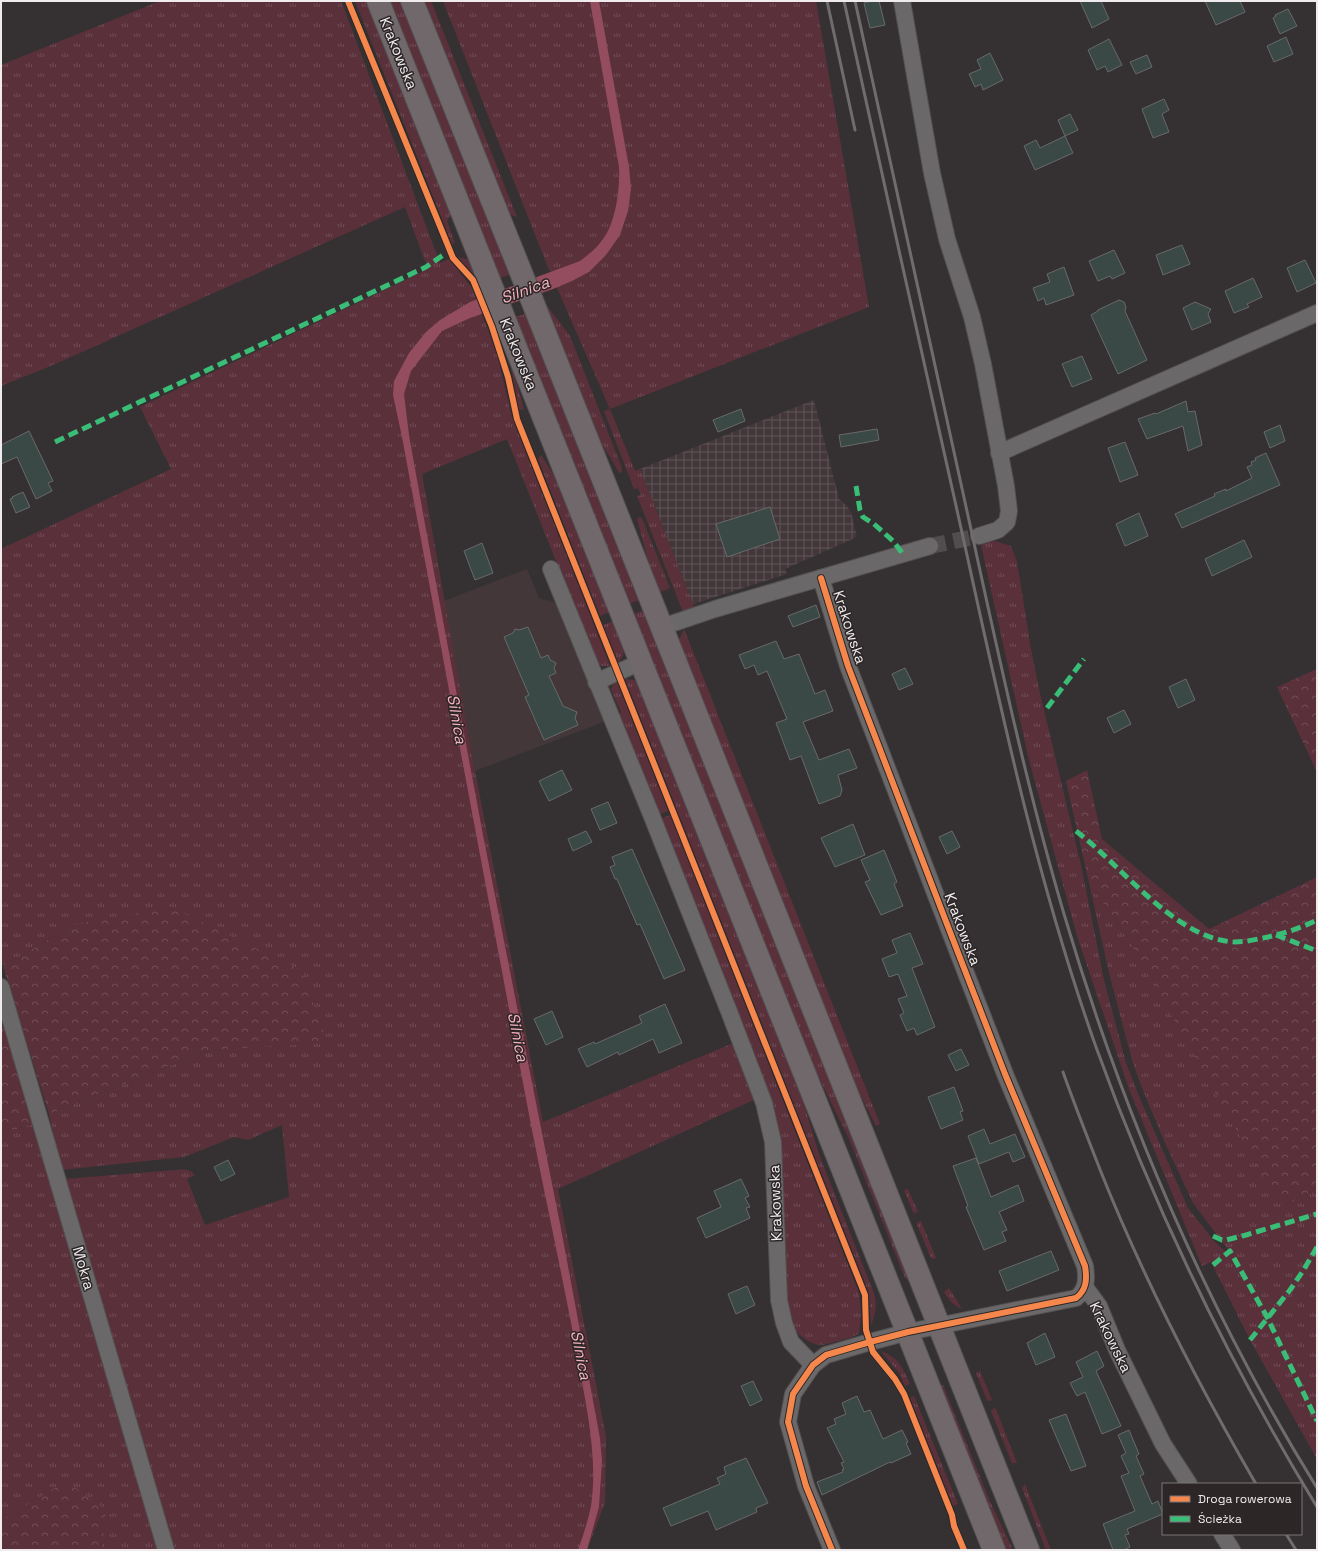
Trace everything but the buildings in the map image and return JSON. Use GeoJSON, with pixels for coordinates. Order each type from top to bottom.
{"type":"FeatureCollection","features":[{"type":"Feature","properties":{"kind":"main road","name":"Krakowska"},"geometry":{"type":"LineString","coordinates":[[378,1],[994,1550]]}},
{"type":"Feature","properties":{"kind":"main road","name":"Krakowska"},"geometry":{"type":"LineString","coordinates":[[412,1],[1028,1550]]}},
{"type":"Feature","properties":{"kind":"street"},"geometry":{"type":"LineString","coordinates":[[902,1],[932,173],[947,239],[972,317],[983,364],[1006,486],[1008,517],[1004,525],[998,530],[979,536]]}},
{"type":"Feature","properties":{"kind":"street"},"geometry":{"type":"LineString","coordinates":[[999,453],[1317,313]]}},
{"type":"Feature","properties":{"kind":"street"},"geometry":{"type":"LineString","coordinates":[[821,578],[930,546]]}},
{"type":"Feature","properties":{"kind":"street","name":"Krakowska"},"geometry":{"type":"LineString","coordinates":[[551,569],[653,819],[764,1103],[773,1142],[779,1300],[784,1323],[792,1342],[813,1365]]}},
{"type":"Feature","properties":{"kind":"street","name":"Krakowska"},"geometry":{"type":"LineString","coordinates":[[662,627],[715,609],[821,578],[848,666],[1005,1074],[1085,1266],[1085,1287],[1099,1306],[1117,1350],[1163,1444],[1188,1483]]}},
{"type":"Feature","properties":{"kind":"street"},"geometry":{"type":"LineString","coordinates":[[596,682],[642,662]]}},
{"type":"Feature","properties":{"kind":"street","name":"Mokra"},"geometry":{"type":"LineString","coordinates":[[1,987],[166,1550]]}},
{"type":"Feature","properties":{"kind":"street"},"geometry":{"type":"LineString","coordinates":[[832,1550],[806,1486],[788,1422],[793,1394],[813,1365],[826,1355],[908,1332],[971,1321],[1076,1298],[1082,1294],[1085,1287]]}},
{"type":"Feature","properties":{"kind":"street"},"geometry":{"type":"LineString","coordinates":[[1223,1535],[1232,1550]]}},
{"type":"Feature","properties":{"kind":"shaded area"},"geometry":{"type":"Polygon","coordinates":[[[814,400],[839,499],[851,512],[857,537],[785,569],[787,574],[693,604],[640,469],[814,400]]]}},
{"type":"Feature","properties":{"kind":"shaded area"},"geometry":{"type":"Polygon","coordinates":[[[527,569],[539,598],[559,604],[606,721],[475,771],[444,601],[527,569]]]}},
{"type":"Feature","properties":{"kind":"green space"},"geometry":{"type":"Polygon","coordinates":[[[160,1],[341,1],[440,263],[449,259],[472,288],[497,354],[512,417],[610,666],[601,666],[596,661],[507,439],[422,474],[475,771],[543,1122],[736,1042],[758,1098],[558,1189],[606,1436],[605,1503],[587,1550],[172,1550],[64,1179],[179,1170],[189,1171],[195,1175],[187,1179],[205,1225],[289,1197],[282,1125],[248,1140],[234,1137],[184,1157],[61,1170],[49,1114],[209,1050],[328,1042],[76,924],[3,966],[1,958],[1,549],[171,469],[140,407],[428,269],[405,207],[53,365],[1,386],[1,65],[160,1]]]}},
{"type":"Feature","properties":{"kind":"green space"},"geometry":{"type":"Polygon","coordinates":[[[355,1],[367,1],[452,212],[447,221],[455,243],[452,244],[355,1]]]}},
{"type":"Feature","properties":{"kind":"green space"},"geometry":{"type":"Polygon","coordinates":[[[389,1],[401,1],[510,275],[500,278],[389,1]]]}},
{"type":"Feature","properties":{"kind":"green space"},"geometry":{"type":"Polygon","coordinates":[[[422,1],[431,1],[517,217],[507,213],[422,1]]]}},
{"type":"Feature","properties":{"kind":"green space"},"geometry":{"type":"Polygon","coordinates":[[[443,1],[816,1],[869,307],[610,409],[547,265],[443,1]]]}},
{"type":"Feature","properties":{"kind":"green space"},"geometry":{"type":"Polygon","coordinates":[[[458,257],[470,260],[479,281],[458,257]]]}},
{"type":"Feature","properties":{"kind":"green space"},"geometry":{"type":"Polygon","coordinates":[[[548,307],[570,336],[622,468],[622,472],[619,473],[599,440],[545,308],[548,307]]]}},
{"type":"Feature","properties":{"kind":"green space"},"geometry":{"type":"Polygon","coordinates":[[[525,314],[639,600],[629,604],[515,317],[525,314]]]}},
{"type":"Feature","properties":{"kind":"green space"},"geometry":{"type":"Polygon","coordinates":[[[509,357],[511,361],[524,410],[519,409],[509,357]]]}},
{"type":"Feature","properties":{"kind":"green space"},"geometry":{"type":"Polygon","coordinates":[[[610,409],[635,471],[640,469],[693,604],[694,607],[683,612],[637,496],[641,495],[638,488],[634,489],[604,411],[610,409]]]}},
{"type":"Feature","properties":{"kind":"green space"},"geometry":{"type":"Polygon","coordinates":[[[541,455],[555,477],[610,612],[600,616],[538,459],[541,455]]]}},
{"type":"Feature","properties":{"kind":"green space"},"geometry":{"type":"Polygon","coordinates":[[[639,517],[642,518],[670,588],[658,593],[637,519],[639,517]]]}},
{"type":"Feature","properties":{"kind":"green space"},"geometry":{"type":"Polygon","coordinates":[[[979,536],[1011,546],[1017,562],[1039,689],[1081,865],[1104,980],[1126,1063],[1188,1208],[1214,1241],[1226,1252],[1229,1251],[1193,1203],[1165,1143],[1142,1088],[1132,1060],[1109,973],[1089,883],[1125,934],[1286,1205],[1317,1188],[1317,1459],[1250,1340],[1211,1262],[1202,1266],[1129,1089],[1077,936],[1029,760],[979,536]]]}},
{"type":"Feature","properties":{"kind":"green space"},"geometry":{"type":"Polygon","coordinates":[[[644,610],[908,1276],[908,1280],[905,1278],[849,1139],[812,1063],[634,614],[644,610]]]}},
{"type":"Feature","properties":{"kind":"green space"},"geometry":{"type":"Polygon","coordinates":[[[614,621],[624,648],[622,658],[618,662],[603,625],[614,621]]]}},
{"type":"Feature","properties":{"kind":"green space"},"geometry":{"type":"Polygon","coordinates":[[[684,629],[880,1124],[876,1126],[855,1084],[680,648],[679,640],[684,629]]]}},
{"type":"Feature","properties":{"kind":"green space"},"geometry":{"type":"Polygon","coordinates":[[[1317,669],[1317,772],[1277,687],[1317,669]]]}},
{"type":"Feature","properties":{"kind":"green space"},"geometry":{"type":"Polygon","coordinates":[[[625,679],[634,680],[639,684],[793,1069],[820,1157],[874,1293],[876,1309],[871,1325],[869,1293],[625,679]]]}},
{"type":"Feature","properties":{"kind":"green space"},"geometry":{"type":"Polygon","coordinates":[[[617,682],[668,811],[655,816],[617,719],[621,712],[611,689],[617,682]]]}},
{"type":"Feature","properties":{"kind":"green space"},"geometry":{"type":"Polygon","coordinates":[[[1087,770],[1102,839],[1209,929],[1317,877],[1317,1188],[1286,1205],[1274,1196],[1125,934],[1089,883],[1066,781],[1087,770]]]}},
{"type":"Feature","properties":{"kind":"green space"},"geometry":{"type":"Polygon","coordinates":[[[670,815],[859,1293],[861,1315],[859,1333],[852,1337],[823,1345],[810,1342],[804,1339],[795,1330],[785,1313],[779,1150],[657,820],[670,815]]]}},
{"type":"Feature","properties":{"kind":"green space"},"geometry":{"type":"Polygon","coordinates":[[[173,908],[301,970],[328,1043],[209,1050],[49,1114],[3,966],[76,924],[173,908]]]}},
{"type":"Feature","properties":{"kind":"green space"},"geometry":{"type":"Polygon","coordinates":[[[1,1016],[34,1124],[1,1133],[1,1016]]]}},
{"type":"Feature","properties":{"kind":"green space"},"geometry":{"type":"Polygon","coordinates":[[[34,1124],[158,1550],[1,1550],[1,1133],[34,1124]]]}},
{"type":"Feature","properties":{"kind":"green space"},"geometry":{"type":"Polygon","coordinates":[[[908,1189],[918,1212],[913,1212],[904,1190],[908,1189]]]}},
{"type":"Feature","properties":{"kind":"green space"},"geometry":{"type":"Polygon","coordinates":[[[921,1221],[936,1258],[931,1258],[917,1225],[918,1222],[921,1221]]]}},
{"type":"Feature","properties":{"kind":"green space"},"geometry":{"type":"Polygon","coordinates":[[[949,1288],[962,1309],[952,1302],[944,1292],[949,1288]]]}},
{"type":"Feature","properties":{"kind":"green space"},"geometry":{"type":"Polygon","coordinates":[[[881,1351],[892,1356],[896,1360],[905,1373],[910,1384],[905,1386],[899,1373],[881,1351]]]}},
{"type":"Feature","properties":{"kind":"green space"},"geometry":{"type":"Polygon","coordinates":[[[980,1371],[992,1400],[987,1400],[976,1373],[980,1371]]]}},
{"type":"Feature","properties":{"kind":"green space"},"geometry":{"type":"Polygon","coordinates":[[[943,1385],[989,1499],[1013,1550],[1004,1550],[940,1386],[943,1385]]]}},
{"type":"Feature","properties":{"kind":"green space"},"geometry":{"type":"Polygon","coordinates":[[[914,1396],[958,1504],[953,1506],[910,1398],[914,1396]]]}},
{"type":"Feature","properties":{"kind":"green space"},"geometry":{"type":"Polygon","coordinates":[[[995,1407],[1017,1463],[1012,1463],[991,1411],[995,1407]]]}},
{"type":"Feature","properties":{"kind":"green space"},"geometry":{"type":"Polygon","coordinates":[[[66,1481],[106,1510],[102,1550],[1,1550],[1,1521],[66,1481]]]}},
{"type":"Feature","properties":{"kind":"green space"},"geometry":{"type":"Polygon","coordinates":[[[1025,1484],[1051,1550],[1046,1550],[1022,1488],[1025,1484]]]}},
{"type":"Feature","properties":{"kind":"water","name":"Silnica"},"geometry":{"type":"Polygon","coordinates":[[[590,1],[599,1],[629,167],[631,189],[628,211],[620,235],[606,255],[589,272],[553,289],[470,318],[442,331],[411,371],[404,394],[409,435],[483,835],[562,1234],[600,1438],[602,1461],[599,1507],[587,1550],[578,1550],[591,1506],[593,1471],[591,1435],[579,1365],[530,1120],[393,395],[394,381],[409,353],[426,332],[440,320],[470,302],[580,261],[598,245],[611,224],[619,185],[619,167],[590,1]]]}},
{"type":"Feature","properties":{"kind":"tunnel"},"geometry":{"type":"LineString","coordinates":[[930,546],[979,536]]}},
{"type":"Feature","properties":{"kind":"railway"},"geometry":{"type":"LineString","coordinates":[[827,1],[855,130]]}},
{"type":"Feature","properties":{"kind":"railway"},"geometry":{"type":"LineString","coordinates":[[844,1],[1007,736],[1056,924],[1075,986],[1118,1107],[1168,1225],[1223,1340],[1284,1452],[1317,1507]]}},
{"type":"Feature","properties":{"kind":"railway"},"geometry":{"type":"LineString","coordinates":[[855,1],[1022,757],[1049,862],[1087,989],[1141,1137],[1171,1209],[1204,1281],[1239,1351],[1317,1488]]}},
{"type":"Feature","properties":{"kind":"railway"},"geometry":{"type":"LineString","coordinates":[[1063,1072],[1101,1172],[1135,1252],[1193,1370],[1255,1483]]}},
{"type":"Feature","properties":{"kind":"railway"},"geometry":{"type":"LineString","coordinates":[[1287,1535],[1296,1550]]}},
{"type":"Feature","properties":{"kind":"marked path"},"geometry":{"type":"LineString","coordinates":[[55,442],[426,267],[446,253]]}},
{"type":"Feature","properties":{"kind":"marked path"},"geometry":{"type":"LineString","coordinates":[[856,486],[860,510],[863,517],[874,524],[893,541],[903,554]]}},
{"type":"Feature","properties":{"kind":"marked path"},"geometry":{"type":"LineString","coordinates":[[1047,708],[1084,659]]}},
{"type":"Feature","properties":{"kind":"marked path"},"geometry":{"type":"LineString","coordinates":[[1076,831],[1171,915],[1192,929],[1213,938],[1243,942],[1287,932],[1317,920]]}},
{"type":"Feature","properties":{"kind":"marked path"},"geometry":{"type":"LineString","coordinates":[[1276,935],[1317,951]]}},
{"type":"Feature","properties":{"kind":"marked path"},"geometry":{"type":"LineString","coordinates":[[1213,1236],[1226,1240],[1317,1214]]}},
{"type":"Feature","properties":{"kind":"marked path"},"geometry":{"type":"LineString","coordinates":[[1250,1340],[1290,1290],[1317,1247]]}},
{"type":"Feature","properties":{"kind":"marked path"},"geometry":{"type":"LineString","coordinates":[[1213,1265],[1230,1251],[1267,1317],[1317,1421]]}},
{"type":"Feature","properties":{"kind":"cycle path"},"geometry":{"type":"LineString","coordinates":[[348,1],[453,258],[473,280],[492,327],[508,377],[517,419],[865,1295],[866,1330],[873,1352],[895,1379],[904,1394],[952,1515],[954,1526],[964,1550]]}},
{"type":"Feature","properties":{"kind":"cycle path"},"geometry":{"type":"LineString","coordinates":[[821,578],[848,666],[1005,1074],[1085,1266],[1086,1275],[1084,1288],[1080,1295],[1076,1298],[908,1332],[826,1355],[813,1365],[793,1394],[788,1422],[806,1486],[832,1550]]}}]}
